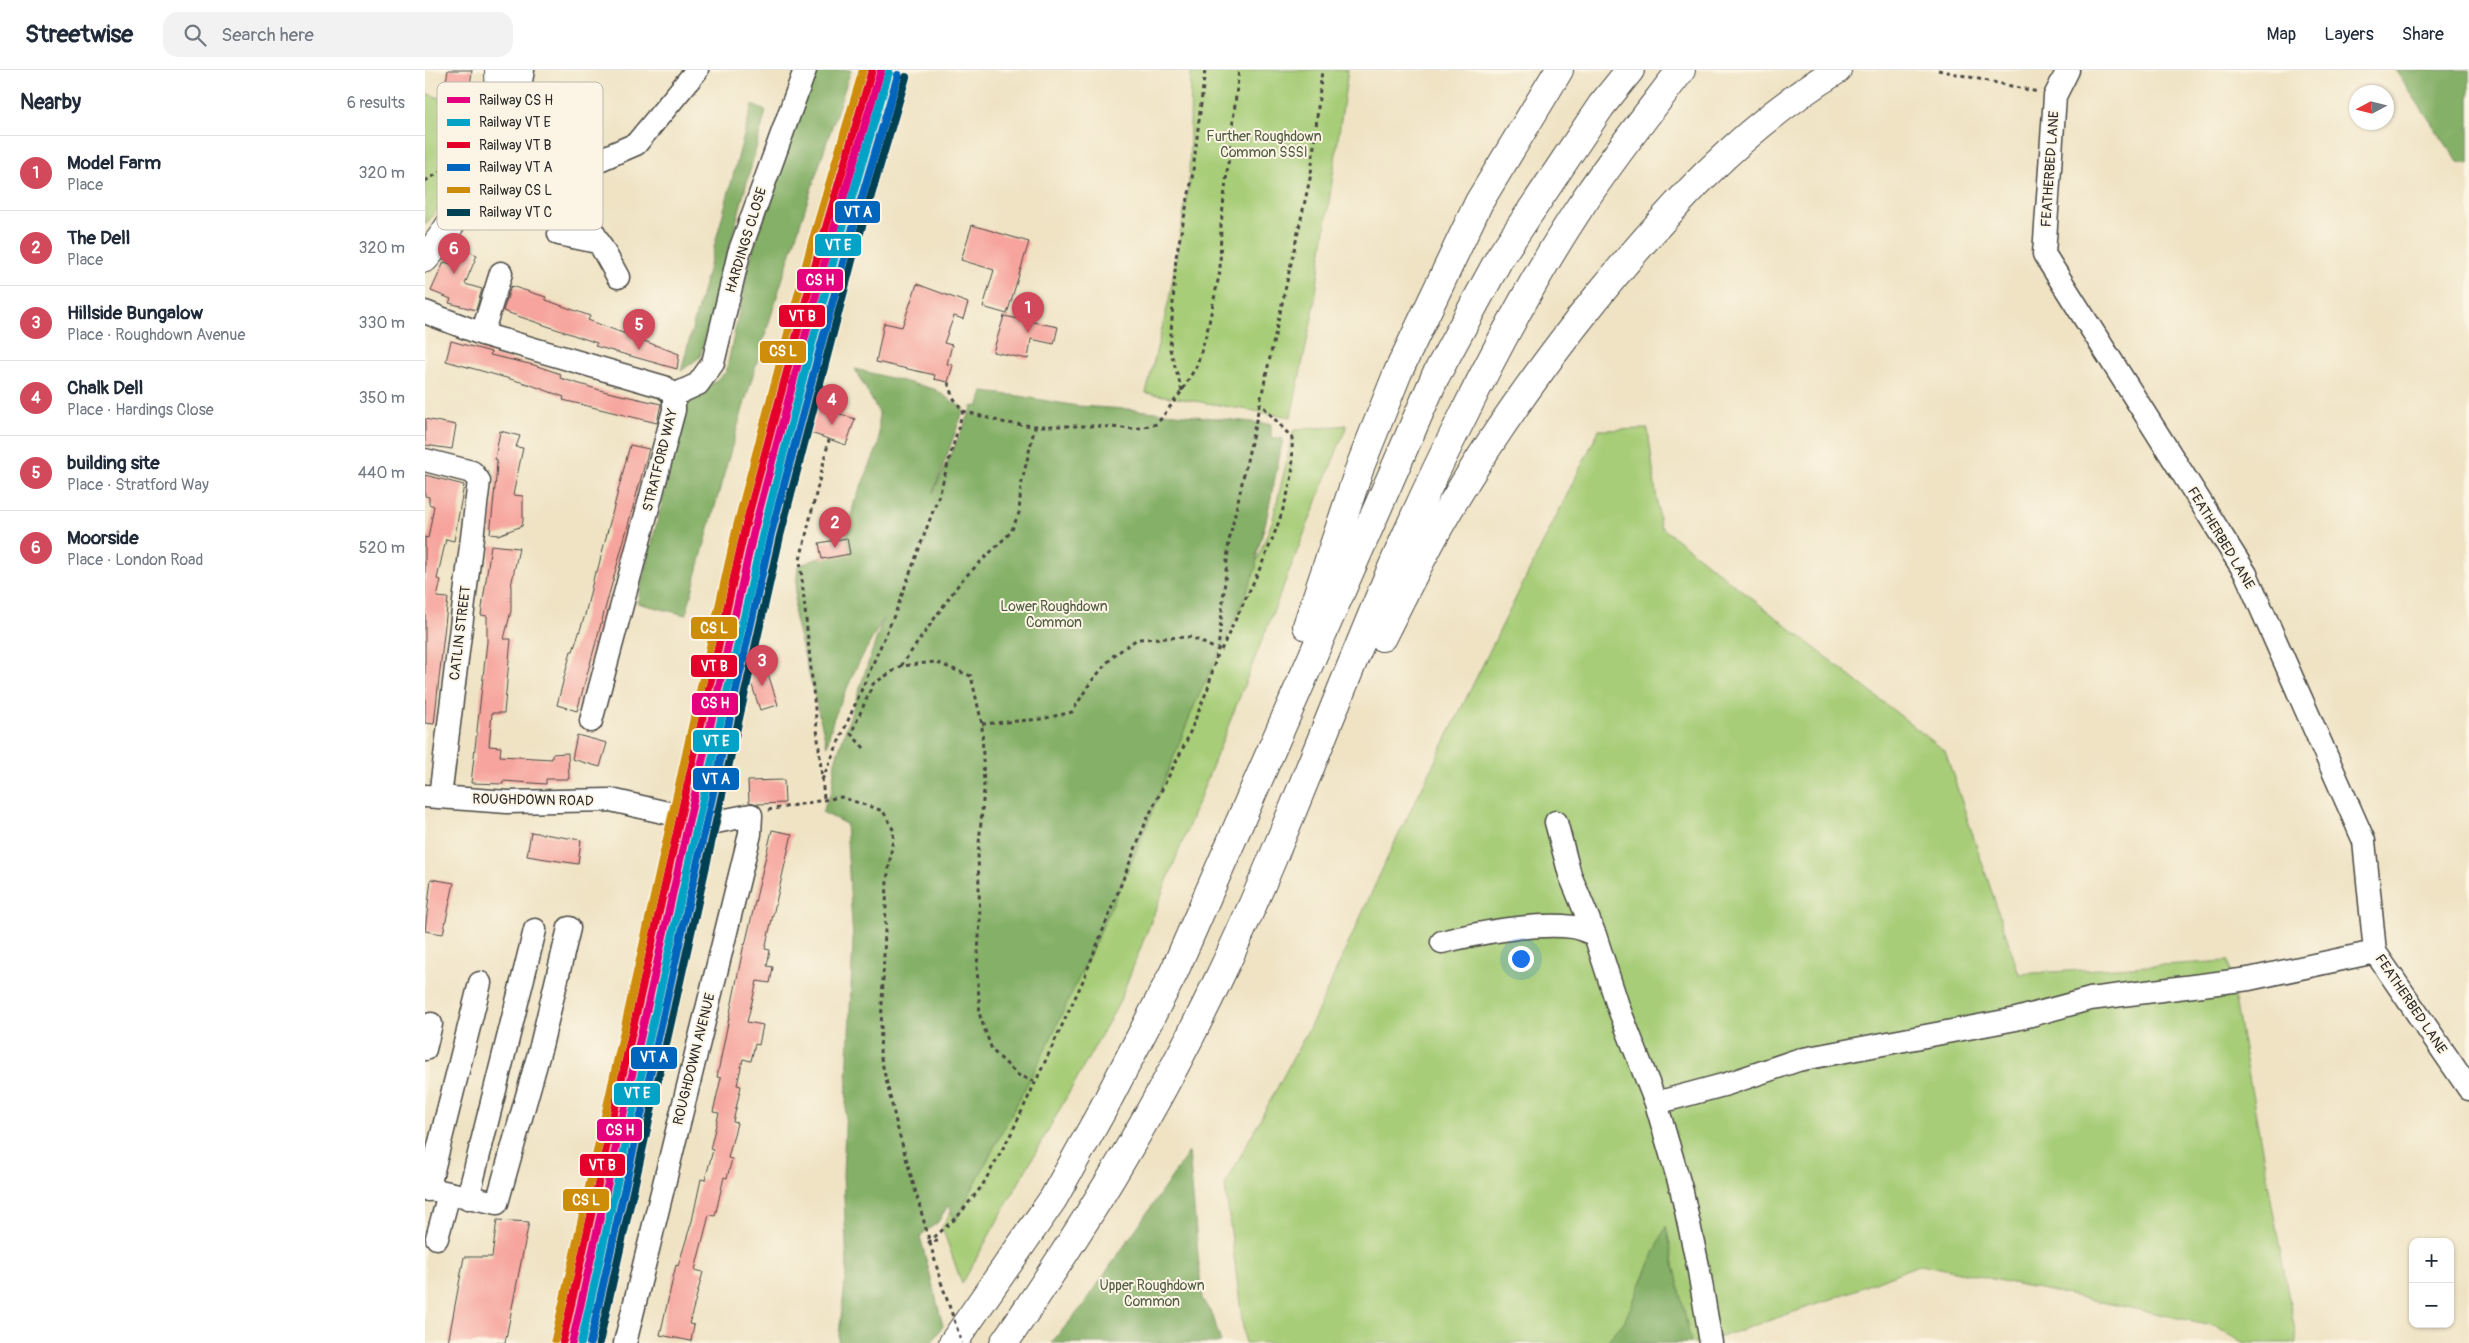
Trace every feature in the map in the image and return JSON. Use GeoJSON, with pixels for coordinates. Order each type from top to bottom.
{"type":"FeatureCollection","features":[{"type":"Feature","properties":{"kind":"main road"},"geometry":{"type":"LineString","coordinates":[[1288,710],[1297,656],[1361,464],[1398,372],[1479,202],[1559,70]]}},
{"type":"Feature","properties":{"kind":"main road"},"geometry":{"type":"LineString","coordinates":[[953,1343],[1053,1199],[1103,1109],[1174,972],[1435,377],[1500,257],[1601,106],[1630,70]]}},
{"type":"Feature","properties":{"kind":"main road"},"geometry":{"type":"LineString","coordinates":[[1004,1343],[1106,1188],[1199,1017],[1267,873],[1397,558],[1460,421],[1532,287],[1577,210],[1681,70]]}},
{"type":"Feature","properties":{"kind":"main road"},"geometry":{"type":"LineString","coordinates":[[1330,722],[1365,669],[1441,523],[1508,416],[1572,328],[1640,244],[1694,186],[1752,130],[1837,70]]}},
{"type":"Feature","properties":{"kind":"main road"},"geometry":{"type":"LineString","coordinates":[[425,258],[445,230]]}},
{"type":"Feature","properties":{"kind":"street"},"geometry":{"type":"LineString","coordinates":[[519,82],[523,70]]}},
{"type":"Feature","properties":{"kind":"street"},"geometry":{"type":"LineString","coordinates":[[603,159],[637,144],[697,70]]}},
{"type":"Feature","properties":{"kind":"street","name":"HARDINGS CLOSE"},"geometry":{"type":"LineString","coordinates":[[674,395],[698,384],[713,363],[739,252],[805,70]]}},
{"type":"Feature","properties":{"kind":"street","name":"FEATHERBED LANE"},"geometry":{"type":"LineString","coordinates":[[2068,70],[2055,96],[2044,254],[2246,574],[2364,841],[2375,952],[2469,1089]]}},
{"type":"Feature","properties":{"kind":"street"},"geometry":{"type":"LineString","coordinates":[[591,230],[618,277]]}},
{"type":"Feature","properties":{"kind":"street"},"geometry":{"type":"LineString","coordinates":[[559,234],[597,242]]}},
{"type":"Feature","properties":{"kind":"street"},"geometry":{"type":"LineString","coordinates":[[482,334],[501,273]]}},
{"type":"Feature","properties":{"kind":"street","name":"STRATFORD WAY"},"geometry":{"type":"LineString","coordinates":[[425,312],[482,334],[664,387],[674,395],[674,410],[591,721]]}},
{"type":"Feature","properties":{"kind":"street","name":"CATLIN STREET"},"geometry":{"type":"LineString","coordinates":[[425,460],[472,472],[479,481],[432,796]]}},
{"type":"Feature","properties":{"kind":"street","name":"ROUGHDOWN ROAD"},"geometry":{"type":"LineString","coordinates":[[432,796],[507,802],[611,800],[711,824],[751,815]]}},
{"type":"Feature","properties":{"kind":"street","name":"ROUGHDOWN AVENUE"},"geometry":{"type":"LineString","coordinates":[[625,1343],[751,834],[751,815]]}},
{"type":"Feature","properties":{"kind":"street"},"geometry":{"type":"LineString","coordinates":[[1556,822],[1570,876],[1595,935],[1619,1009],[1656,1103],[1682,1192],[1699,1270],[1711,1343]]}},
{"type":"Feature","properties":{"kind":"street"},"geometry":{"type":"LineString","coordinates":[[1442,942],[1470,935],[1560,926],[1576,927],[1595,935]]}},
{"type":"Feature","properties":{"kind":"street"},"geometry":{"type":"LineString","coordinates":[[442,1192],[497,1203],[500,1198],[541,1046],[569,928]]}},
{"type":"Feature","properties":{"kind":"street"},"geometry":{"type":"LineString","coordinates":[[442,1192],[535,930]]}},
{"type":"Feature","properties":{"kind":"street"},"geometry":{"type":"LineString","coordinates":[[1656,1103],[1727,1084],[1798,1060],[2016,1019],[2090,999],[2249,979],[2375,952]]}},
{"type":"Feature","properties":{"kind":"street"},"geometry":{"type":"LineString","coordinates":[[437,1238],[442,1192],[480,983]]}},
{"type":"Feature","properties":{"kind":"street"},"geometry":{"type":"LineString","coordinates":[[425,1049],[431,1024]]}},
{"type":"Feature","properties":{"kind":"path"},"geometry":{"type":"LineString","coordinates":[[1182,391],[1170,349],[1176,257],[1193,179],[1205,70]]}},
{"type":"Feature","properties":{"kind":"path"},"geometry":{"type":"LineString","coordinates":[[948,382],[952,396],[963,411],[1006,423],[1035,426],[1098,426],[1135,429],[1157,424],[1182,391],[1197,365],[1207,332],[1220,271],[1221,224],[1239,70]]}},
{"type":"Feature","properties":{"kind":"path"},"geometry":{"type":"LineString","coordinates":[[1220,650],[1229,541],[1311,174],[1322,70]]}},
{"type":"Feature","properties":{"kind":"path"},"geometry":{"type":"LineString","coordinates":[[1938,70],[2055,96]]}},
{"type":"Feature","properties":{"kind":"path"},"geometry":{"type":"LineString","coordinates":[[425,181],[437,174]]}},
{"type":"Feature","properties":{"kind":"path"},"geometry":{"type":"LineString","coordinates":[[929,1242],[959,1216],[982,1186],[1012,1132],[1081,983],[1147,819],[1186,742],[1208,688],[1220,650],[1251,592],[1275,533],[1291,478],[1292,438],[1260,403]]}},
{"type":"Feature","properties":{"kind":"path"},"geometry":{"type":"LineString","coordinates":[[822,780],[899,602],[940,492],[963,411]]}},
{"type":"Feature","properties":{"kind":"path"},"geometry":{"type":"LineString","coordinates":[[864,748],[851,734],[873,684],[901,666],[961,581],[1011,532],[1019,513],[1021,486],[1035,426]]}},
{"type":"Feature","properties":{"kind":"path"},"geometry":{"type":"LineString","coordinates":[[824,798],[801,560],[829,440]]}},
{"type":"Feature","properties":{"kind":"path"},"geometry":{"type":"LineString","coordinates":[[982,724],[1042,719],[1072,712],[1090,683],[1113,656],[1137,639],[1191,637],[1220,650]]}},
{"type":"Feature","properties":{"kind":"path"},"geometry":{"type":"LineString","coordinates":[[901,666],[935,662],[971,676],[982,724],[984,790],[978,854],[980,922],[977,968],[980,1016],[992,1050],[1018,1075],[1034,1081]]}},
{"type":"Feature","properties":{"kind":"path"},"geometry":{"type":"LineString","coordinates":[[751,815],[824,798],[841,797],[883,810],[894,831],[887,881],[880,1054],[929,1242],[962,1343]]}},
{"type":"Feature","properties":{"kind":"path"},"geometry":{"type":"LineString","coordinates":[[929,1242],[937,1241]]}},
{"type":"Feature","properties":{"kind":"green space"},"geometry":{"type":"Polygon","coordinates":[[[810,70],[851,70],[763,341],[686,615],[637,603],[686,406],[726,372],[751,257],[810,70]]]}},
{"type":"Feature","properties":{"kind":"green space","name":"Further Roughdown Common SSSI"},"geometry":{"type":"Polygon","coordinates":[[[1191,70],[1348,70],[1313,313],[1291,417],[1146,393],[1169,300],[1189,182],[1191,70]]]}},
{"type":"Feature","properties":{"kind":"green space"},"geometry":{"type":"Polygon","coordinates":[[[2395,70],[2469,70],[2469,164],[2458,162],[2395,70]]]}},
{"type":"Feature","properties":{"kind":"green space"},"geometry":{"type":"Polygon","coordinates":[[[425,93],[437,97],[437,209],[425,225],[425,93]]]}},
{"type":"Feature","properties":{"kind":"green space"},"geometry":{"type":"Polygon","coordinates":[[[752,105],[766,111],[700,357],[681,371],[752,105]]]}},
{"type":"Feature","properties":{"kind":"green space","name":"Lower Roughdown Common"},"geometry":{"type":"Polygon","coordinates":[[[855,369],[934,389],[964,409],[933,493],[973,406],[978,407],[983,392],[1077,406],[1127,409],[1271,424],[1271,437],[1283,439],[1266,521],[1257,553],[1256,568],[1239,611],[1194,706],[1136,852],[1090,954],[1047,1046],[955,1222],[949,1204],[938,1222],[920,1236],[943,1326],[931,1343],[838,1343],[847,1266],[843,1175],[853,941],[846,824],[822,812],[832,790],[835,761],[883,619],[856,668],[833,720],[827,746],[794,615],[798,566],[844,548],[854,503],[879,444],[879,413],[855,369]]]}},
{"type":"Feature","properties":{"kind":"green space"},"geometry":{"type":"Polygon","coordinates":[[[1347,425],[1118,1005],[962,1284],[942,1227],[1046,1048],[1142,814],[1240,604],[1273,519],[1294,430],[1347,425]]]}},
{"type":"Feature","properties":{"kind":"green space"},"geometry":{"type":"Polygon","coordinates":[[[1648,429],[1660,526],[1945,751],[2019,974],[2228,961],[2297,1343],[2244,1343],[2216,1326],[1921,1264],[1832,1299],[1703,1343],[1245,1343],[1225,1185],[1315,1017],[1391,850],[1599,430],[1648,429]]]}},
{"type":"Feature","properties":{"kind":"green space","name":"Upper Roughdown Common"},"geometry":{"type":"Polygon","coordinates":[[[1189,1152],[1202,1299],[1213,1316],[1221,1343],[1051,1343],[1082,1307],[1189,1152]]]}},
{"type":"Feature","properties":{"kind":"green space"},"geometry":{"type":"Polygon","coordinates":[[[1666,1226],[1691,1343],[1605,1343],[1624,1322],[1666,1226]]]}},
{"type":"Feature","properties":{"kind":"building"},"geometry":{"type":"Polygon","coordinates":[[[448,70],[472,70],[470,82],[446,82],[448,70]]]}},
{"type":"Feature","properties":{"kind":"building"},"geometry":{"type":"Polygon","coordinates":[[[972,225],[1029,242],[1007,314],[983,307],[994,270],[961,260],[972,225]]]}},
{"type":"Feature","properties":{"kind":"building"},"geometry":{"type":"Polygon","coordinates":[[[458,247],[477,255],[465,284],[482,289],[476,310],[449,303],[451,299],[431,291],[444,262],[451,264],[458,247]]]}},
{"type":"Feature","properties":{"kind":"building"},"geometry":{"type":"Polygon","coordinates":[[[917,284],[968,303],[963,319],[954,316],[944,343],[952,345],[947,364],[953,365],[948,382],[934,379],[935,375],[876,362],[884,323],[902,327],[917,284]]]}},
{"type":"Feature","properties":{"kind":"building"},"geometry":{"type":"Polygon","coordinates":[[[511,286],[546,297],[546,300],[590,316],[588,320],[679,354],[677,369],[595,346],[597,343],[503,311],[511,286]]]}},
{"type":"Feature","properties":{"kind":"building"},"geometry":{"type":"Polygon","coordinates":[[[1004,316],[1058,327],[1054,344],[1031,339],[1028,359],[993,352],[1004,316]]]}},
{"type":"Feature","properties":{"kind":"building"},"geometry":{"type":"Polygon","coordinates":[[[451,341],[491,352],[490,355],[534,365],[561,374],[560,378],[603,391],[661,404],[657,423],[563,400],[564,397],[528,384],[446,361],[451,341]]]}},
{"type":"Feature","properties":{"kind":"building"},"geometry":{"type":"Polygon","coordinates":[[[818,406],[855,419],[846,445],[808,432],[818,406]]]}},
{"type":"Feature","properties":{"kind":"building"},"geometry":{"type":"Polygon","coordinates":[[[425,419],[456,425],[452,449],[425,445],[425,419]]]}},
{"type":"Feature","properties":{"kind":"building"},"geometry":{"type":"Polygon","coordinates":[[[500,431],[520,436],[516,447],[523,448],[513,495],[523,496],[523,520],[522,526],[498,535],[490,534],[496,478],[497,460],[495,459],[500,431]]]}},
{"type":"Feature","properties":{"kind":"building"},"geometry":{"type":"Polygon","coordinates":[[[630,445],[649,449],[577,711],[557,705],[571,651],[573,651],[585,615],[630,445]]]}},
{"type":"Feature","properties":{"kind":"building"},"geometry":{"type":"Polygon","coordinates":[[[425,475],[464,485],[454,541],[446,539],[437,579],[441,580],[437,597],[448,598],[434,724],[425,723],[425,537],[428,538],[434,506],[429,504],[429,497],[425,496],[425,475]]]}},
{"type":"Feature","properties":{"kind":"building"},"geometry":{"type":"Polygon","coordinates":[[[847,538],[850,554],[822,559],[819,543],[847,538]]]}},
{"type":"Feature","properties":{"kind":"building"},"geometry":{"type":"Polygon","coordinates":[[[491,545],[519,548],[511,586],[511,611],[504,639],[511,639],[504,713],[492,713],[489,746],[501,747],[500,756],[552,759],[552,754],[568,753],[569,779],[546,779],[546,784],[503,781],[503,784],[471,783],[487,642],[487,616],[481,615],[491,545]]]}},
{"type":"Feature","properties":{"kind":"building"},"geometry":{"type":"Polygon","coordinates":[[[764,661],[778,705],[760,710],[746,667],[764,661]]]}},
{"type":"Feature","properties":{"kind":"building"},"geometry":{"type":"Polygon","coordinates":[[[577,735],[607,743],[600,767],[572,759],[577,735]]]}},
{"type":"Feature","properties":{"kind":"building"},"geometry":{"type":"Polygon","coordinates":[[[784,780],[785,803],[758,804],[749,802],[748,781],[784,780]]]}},
{"type":"Feature","properties":{"kind":"building"},"geometry":{"type":"Polygon","coordinates":[[[772,830],[792,834],[765,949],[770,950],[767,966],[773,967],[770,983],[757,981],[747,1022],[763,1025],[759,1045],[755,1044],[751,1061],[743,1059],[737,1085],[741,1086],[733,1122],[737,1123],[728,1158],[732,1159],[727,1178],[724,1177],[715,1216],[709,1215],[695,1270],[703,1272],[689,1324],[694,1325],[691,1341],[660,1335],[676,1265],[678,1266],[692,1221],[701,1179],[705,1180],[713,1150],[710,1149],[719,1113],[713,1112],[721,1078],[717,1077],[744,944],[772,830]]]}},
{"type":"Feature","properties":{"kind":"building"},"geometry":{"type":"Polygon","coordinates":[[[531,832],[581,840],[578,864],[527,856],[531,832]]]}},
{"type":"Feature","properties":{"kind":"building"},"geometry":{"type":"Polygon","coordinates":[[[431,879],[454,883],[443,934],[425,931],[431,879]]]}},
{"type":"Feature","properties":{"kind":"building"},"geometry":{"type":"Polygon","coordinates":[[[497,1220],[529,1222],[505,1343],[448,1343],[464,1257],[492,1257],[497,1220]]]}},
{"type":"Feature","properties":{"kind":"transit line"},"geometry":{"type":"LineString","coordinates":[[555,1339],[737,526],[812,242],[863,70]]}},
{"type":"Feature","properties":{"kind":"transit line"},"geometry":{"type":"LineString","coordinates":[[563,1341],[745,528],[821,244],[872,70]]}},
{"type":"Feature","properties":{"kind":"transit line"},"geometry":{"type":"LineString","coordinates":[[572,1343],[754,530],[829,246],[881,70]]}},
{"type":"Feature","properties":{"kind":"transit line"},"geometry":{"type":"LineString","coordinates":[[581,1343],[763,532],[837,248],[889,72]]}},
{"type":"Feature","properties":{"kind":"transit line"},"geometry":{"type":"LineString","coordinates":[[590,1343],[771,534],[846,251],[898,75]]}},
{"type":"Feature","properties":{"kind":"transit line"},"geometry":{"type":"LineString","coordinates":[[599,1343],[780,536],[854,253],[906,77]]}},
{"type":"Feature","properties":{"kind":"place","name":"Moorside"},"geometry":{"type":"Point","coordinates":[454,274]}},
{"type":"Feature","properties":{"kind":"place","name":"Model Farm"},"geometry":{"type":"Point","coordinates":[1028,333]}},
{"type":"Feature","properties":{"kind":"place","name":"building site"},"geometry":{"type":"Point","coordinates":[639,350]}},
{"type":"Feature","properties":{"kind":"place","name":"Chalk Dell"},"geometry":{"type":"Point","coordinates":[832,425]}},
{"type":"Feature","properties":{"kind":"place","name":"The Dell"},"geometry":{"type":"Point","coordinates":[835,548]}},
{"type":"Feature","properties":{"kind":"place","name":"Hillside Bungalow"},"geometry":{"type":"Point","coordinates":[762,686]}}]}
